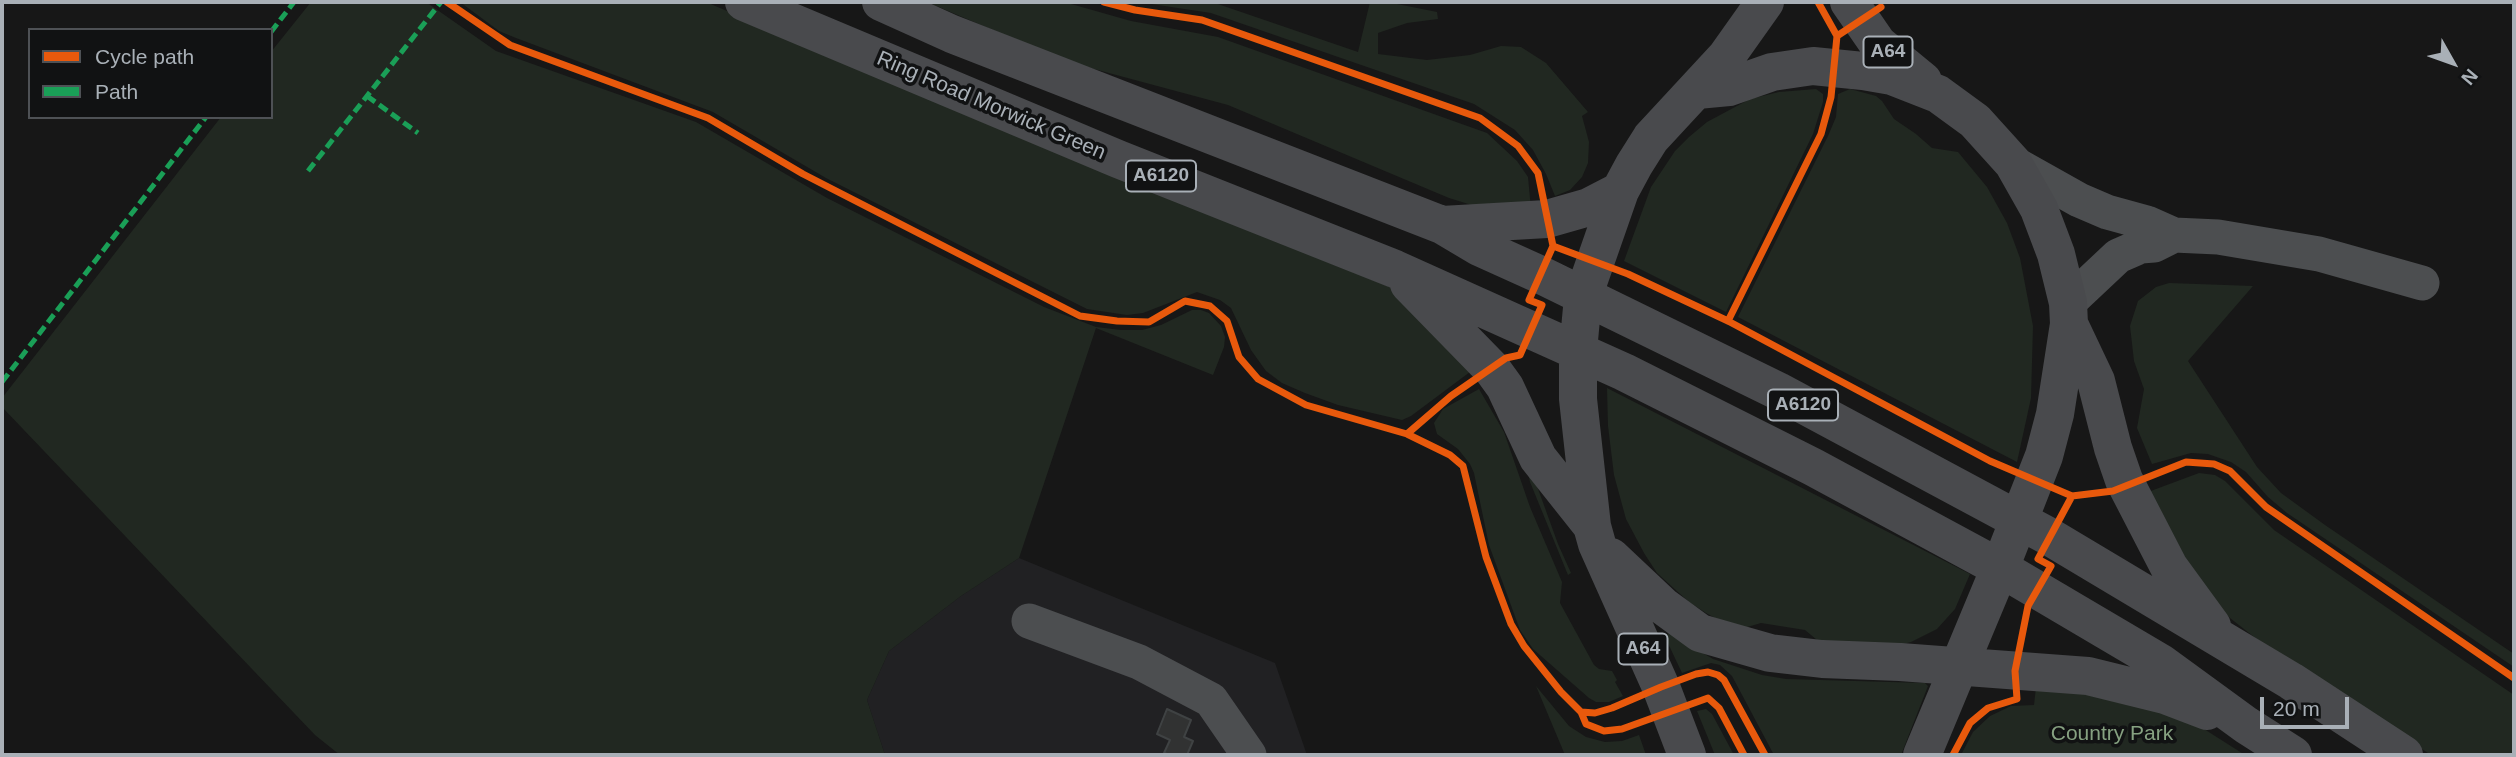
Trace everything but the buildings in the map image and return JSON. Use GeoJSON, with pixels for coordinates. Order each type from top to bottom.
{"type":"FeatureCollection","features":[{"type":"Feature","properties":{"kind":"highway","name":"Ring Road Morwick Green"},"geometry":{"type":"LineString","coordinates":[[744,2],[1118,159],[1395,269],[1578,351]]}},
{"type":"Feature","properties":{"kind":"highway","name":"A6120"},"geometry":{"type":"LineString","coordinates":[[881,2],[952,34],[1442,225],[1479,247],[1778,391],[2020,520],[2291,681],[2404,755]]}},
{"type":"Feature","properties":{"kind":"highway"},"geometry":{"type":"LineString","coordinates":[[1765,2],[1747,30],[1697,90],[1651,138],[1620,191],[1583,297],[1578,351],[1578,399],[1594,535],[1640,587],[1700,633],[1770,653],[1791,656],[1958,667]]}},
{"type":"Feature","properties":{"kind":"highway","name":"A64"},"geometry":{"type":"LineString","coordinates":[[1849,2],[1878,44],[1938,94]]}},
{"type":"Feature","properties":{"kind":"highway"},"geometry":{"type":"LineString","coordinates":[[1697,90],[1729,87],[1772,72],[1813,66],[1892,76],[1938,94],[1975,121],[2013,163],[2039,209],[2059,264],[2069,313],[2055,414],[2044,456],[1922,755]]}},
{"type":"Feature","properties":{"kind":"highway","name":"A6120"},"geometry":{"type":"LineString","coordinates":[[1442,225],[1547,219],[1589,207],[1620,191]]}},
{"type":"Feature","properties":{"kind":"highway","name":"Ring Road Morwick Green"},"geometry":{"type":"LineString","coordinates":[[1395,269],[1492,369],[1505,387],[1538,458],[1594,535]]}},
{"type":"Feature","properties":{"kind":"highway","name":"A6120"},"geometry":{"type":"LineString","coordinates":[[2069,313],[2096,381],[2124,480],[2169,567],[2223,640]]}},
{"type":"Feature","properties":{"kind":"highway","name":"A6120"},"geometry":{"type":"LineString","coordinates":[[1578,351],[1813,467],[2000,568],[2161,663],[2246,725],[2293,755]]}},
{"type":"Feature","properties":{"kind":"highway","name":"A64"},"geometry":{"type":"LineString","coordinates":[[1594,535],[1661,687],[1687,755]]}},
{"type":"Feature","properties":{"kind":"highway","name":"A6120"},"geometry":{"type":"LineString","coordinates":[[1958,667],[2088,676],[2165,695],[2246,725]]}},
{"type":"Feature","properties":{"kind":"street"},"geometry":{"type":"LineString","coordinates":[[2013,163],[2078,200],[2107,212],[2147,222],[2174,235],[2218,237],[2319,254],[2422,283]]}},
{"type":"Feature","properties":{"kind":"street"},"geometry":{"type":"LineString","coordinates":[[2069,313],[2118,256],[2141,246],[2154,245],[2174,235]]}},
{"type":"Feature","properties":{"kind":"street"},"geometry":{"type":"LineString","coordinates":[[1029,621],[1139,662],[1211,700],[1243,752]]}},
{"type":"Feature","properties":{"kind":"shaded area"},"geometry":{"type":"Polygon","coordinates":[[[1019,558],[1275,663],[1307,755],[885,755],[867,700],[889,651],[961,596],[1019,558]]]}},
{"type":"Feature","properties":{"kind":"green space"},"geometry":{"type":"Polygon","coordinates":[[[311,2],[426,2],[496,51],[696,122],[827,198],[1044,307],[1096,327],[1121,330],[1142,330],[1161,325],[1192,310],[1201,310],[1209,313],[1221,326],[1225,337],[1224,347],[1213,375],[1096,328],[1019,558],[961,596],[889,651],[867,700],[885,755],[340,755],[315,735],[2,407],[2,398],[219,119],[273,119],[273,50],[311,2]]]}},
{"type":"Feature","properties":{"kind":"green space"},"geometry":{"type":"Polygon","coordinates":[[[460,2],[706,2],[1044,147],[1395,289],[1478,366],[1402,420],[1338,405],[1282,383],[1266,371],[1251,350],[1231,308],[1220,300],[1197,292],[1143,313],[1127,315],[1087,309],[826,178],[713,112],[499,31],[460,2]]]}},
{"type":"Feature","properties":{"kind":"green space"},"geometry":{"type":"Polygon","coordinates":[[[927,2],[1064,2],[1131,21],[1218,37],[1487,133],[1517,161],[1528,177],[1531,209],[1478,207],[1449,198],[1228,105],[1068,62],[927,2]]]}},
{"type":"Feature","properties":{"kind":"green space"},"geometry":{"type":"Polygon","coordinates":[[[1138,2],[1212,2],[1358,52],[1370,2],[1387,2],[1437,12],[1438,19],[1407,23],[1378,33],[1378,54],[1427,60],[1470,55],[1501,46],[1521,47],[1546,63],[1588,112],[1582,116],[1589,142],[1588,163],[1582,177],[1570,190],[1555,196],[1533,150],[1515,130],[1474,104],[1211,13],[1138,2]]]}},
{"type":"Feature","properties":{"kind":"green space"},"geometry":{"type":"Polygon","coordinates":[[[1816,89],[1823,94],[1823,102],[1813,134],[1726,312],[1624,261],[1651,187],[1675,151],[1689,137],[1707,122],[1750,99],[1779,92],[1816,89]]]}},
{"type":"Feature","properties":{"kind":"green space"},"geometry":{"type":"Polygon","coordinates":[[[1850,89],[1876,96],[1894,119],[1932,148],[1958,152],[1987,187],[2007,223],[2020,258],[2033,326],[2031,398],[2017,462],[1738,317],[1828,136],[1836,117],[1838,94],[1850,89]]]}},
{"type":"Feature","properties":{"kind":"green space"},"geometry":{"type":"Polygon","coordinates":[[[2169,283],[2253,286],[2188,361],[2257,467],[2281,493],[2514,654],[2514,667],[2287,513],[2268,497],[2246,472],[2231,462],[2208,454],[2191,453],[2152,464],[2137,428],[2144,389],[2134,361],[2130,326],[2138,301],[2156,287],[2169,283]]]}},
{"type":"Feature","properties":{"kind":"green space"},"geometry":{"type":"Polygon","coordinates":[[[1607,388],[1970,574],[1955,609],[1937,629],[1896,646],[1823,645],[1805,630],[1761,623],[1737,630],[1706,613],[1689,602],[1657,573],[1626,519],[1614,475],[1607,388]]]}},
{"type":"Feature","properties":{"kind":"green space"},"geometry":{"type":"Polygon","coordinates":[[[1479,389],[1504,432],[1530,507],[1562,582],[1560,603],[1594,665],[1599,669],[1612,671],[1623,696],[1609,702],[1596,702],[1589,698],[1533,649],[1520,630],[1489,545],[1474,473],[1458,449],[1437,434],[1434,423],[1443,409],[1479,389]]]}},
{"type":"Feature","properties":{"kind":"green space"},"geometry":{"type":"Polygon","coordinates":[[[1520,439],[1571,573],[1568,575],[1530,482],[1520,439]]]}},
{"type":"Feature","properties":{"kind":"green space"},"geometry":{"type":"Polygon","coordinates":[[[2199,473],[2215,475],[2225,481],[2274,530],[2514,695],[2514,755],[2431,755],[2263,644],[2230,618],[2197,586],[2140,495],[2199,473]]]}},
{"type":"Feature","properties":{"kind":"green space"},"geometry":{"type":"Polygon","coordinates":[[[1669,633],[1713,659],[1762,675],[1786,679],[1925,683],[1928,686],[1901,755],[1774,755],[1732,676],[1720,665],[1711,663],[1682,673],[1665,637],[1669,633]]]}},
{"type":"Feature","properties":{"kind":"green space"},"geometry":{"type":"Polygon","coordinates":[[[1536,686],[1569,726],[1586,737],[1605,742],[1622,741],[1639,735],[1646,755],[1565,755],[1536,686]]]}},
{"type":"Feature","properties":{"kind":"green space","name":"Country Park"},"geometry":{"type":"Polygon","coordinates":[[[2036,687],[2115,695],[2193,722],[2245,755],[1961,755],[1973,732],[1990,716],[2011,706],[2034,705],[2036,687]]]}},
{"type":"Feature","properties":{"kind":"green space"},"geometry":{"type":"Polygon","coordinates":[[[1706,709],[1712,714],[1734,755],[1715,755],[1697,711],[1706,709]]]}},
{"type":"Feature","properties":{"kind":"marked path"},"geometry":{"type":"LineString","coordinates":[[273,29],[294,2]]}},
{"type":"Feature","properties":{"kind":"marked path"},"geometry":{"type":"LineString","coordinates":[[308,171],[441,2]]}},
{"type":"Feature","properties":{"kind":"marked path"},"geometry":{"type":"LineString","coordinates":[[367,96],[418,133]]}},
{"type":"Feature","properties":{"kind":"marked path"},"geometry":{"type":"LineString","coordinates":[[2,382],[204,119]]}},
{"type":"Feature","properties":{"kind":"cycle path"},"geometry":{"type":"LineString","coordinates":[[447,2],[510,45],[708,118],[803,174],[1080,316],[1149,322],[1185,301],[1210,306],[1227,321],[1239,357],[1258,379],[1306,405],[1407,434],[1450,455],[1463,466],[1486,557],[1511,624],[1524,646],[1581,712],[1586,724],[1604,731],[1622,729],[1708,698],[1719,708],[1744,755]]}},
{"type":"Feature","properties":{"kind":"cycle path"},"geometry":{"type":"LineString","coordinates":[[1104,2],[1135,10],[1202,20],[1480,118],[1518,146],[1538,173],[1553,246],[1529,300],[1542,305],[1520,355],[1506,358],[1451,396],[1407,434]]}},
{"type":"Feature","properties":{"kind":"cycle path"},"geometry":{"type":"LineString","coordinates":[[1818,2],[1837,36],[1881,7]]}},
{"type":"Feature","properties":{"kind":"cycle path"},"geometry":{"type":"LineString","coordinates":[[1728,321],[1821,134],[1831,97],[1837,36]]}},
{"type":"Feature","properties":{"kind":"cycle path"},"geometry":{"type":"LineString","coordinates":[[1553,246],[1628,274],[1728,321],[1990,461],[2072,496],[2038,559],[2051,566],[2028,606],[2015,671],[2017,699],[1988,708],[1970,723],[1953,755]]}},
{"type":"Feature","properties":{"kind":"cycle path"},"geometry":{"type":"LineString","coordinates":[[2072,496],[2113,491],[2186,462],[2214,464],[2230,471],[2266,507],[2514,678]]}},
{"type":"Feature","properties":{"kind":"cycle path"},"geometry":{"type":"LineString","coordinates":[[1581,712],[1595,713],[1612,708],[1661,687],[1708,672],[1724,680],[1765,755]]}}]}
